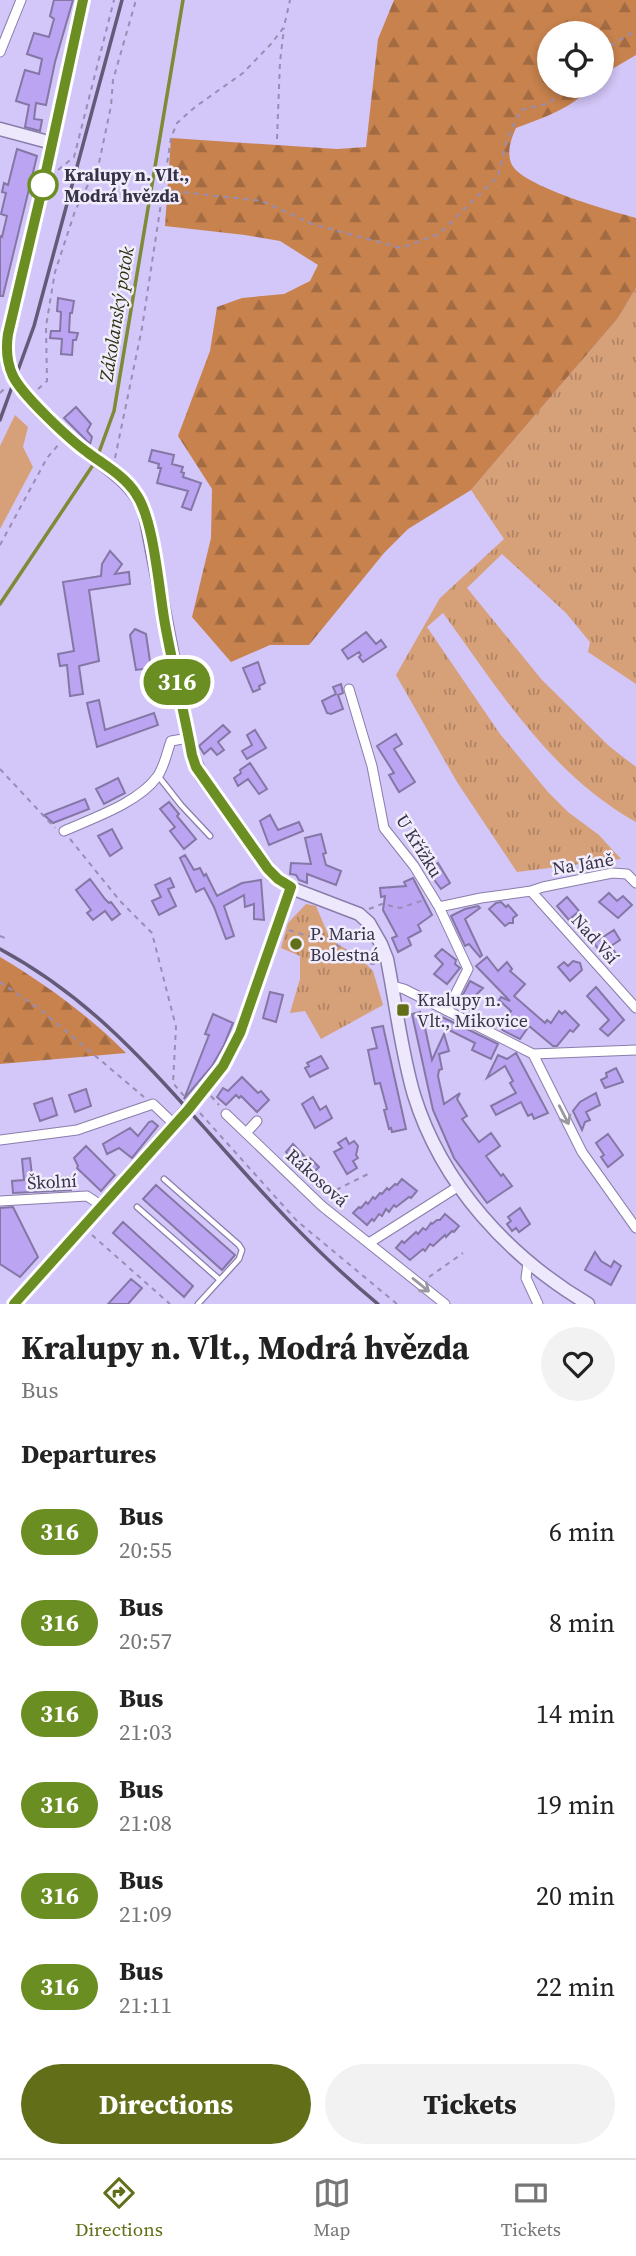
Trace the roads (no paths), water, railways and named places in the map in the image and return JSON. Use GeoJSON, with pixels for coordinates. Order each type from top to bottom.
{"type":"FeatureCollection","features":[{"type":"Feature","properties":{"kind":"main road"},"geometry":{"type":"LineString","coordinates":[[83,0],[8,334],[6,347],[13,375],[29,397],[66,435],[136,493],[144,509],[192,755],[201,775],[278,879],[291,887],[359,914],[369,923],[387,959],[414,1096],[439,1156],[483,1218],[528,1263],[589,1304]]}},
{"type":"Feature","properties":{"kind":"main road"},"geometry":{"type":"LineString","coordinates":[[0,129],[52,143]]}},
{"type":"Feature","properties":{"kind":"main road"},"geometry":{"type":"LineString","coordinates":[[14,1304],[174,1125],[195,1108],[223,1066],[240,1033],[291,887]]}},
{"type":"Feature","properties":{"kind":"street"},"geometry":{"type":"LineString","coordinates":[[0,52],[21,0]]}},
{"type":"Feature","properties":{"kind":"street","name":"U Křížku"},"geometry":{"type":"LineString","coordinates":[[349,688],[372,766],[384,828],[414,866],[439,907],[468,970],[447,1011]]}},
{"type":"Feature","properties":{"kind":"street"},"geometry":{"type":"LineString","coordinates":[[64,831],[135,796],[158,776],[171,741],[189,738]]}},
{"type":"Feature","properties":{"kind":"street","name":"Na Jáně"},"geometry":{"type":"LineString","coordinates":[[439,907],[612,873],[627,874],[636,883]]}},
{"type":"Feature","properties":{"kind":"street","name":"Nad Vsí"},"geometry":{"type":"LineString","coordinates":[[531,891],[636,1008]]}},
{"type":"Feature","properties":{"kind":"street"},"geometry":{"type":"LineString","coordinates":[[393,986],[404,989],[533,1054],[636,1050]]}},
{"type":"Feature","properties":{"kind":"street"},"geometry":{"type":"LineString","coordinates":[[533,1054],[582,1152],[636,1228]]}},
{"type":"Feature","properties":{"kind":"street"},"geometry":{"type":"LineString","coordinates":[[0,1140],[77,1129],[153,1104],[174,1125]]}},
{"type":"Feature","properties":{"kind":"street","name":"Rákosová"},"geometry":{"type":"LineString","coordinates":[[226,1114],[322,1206],[445,1304]]}},
{"type":"Feature","properties":{"kind":"street"},"geometry":{"type":"LineString","coordinates":[[246,1133],[257,1121]]}},
{"type":"Feature","properties":{"kind":"street"},"geometry":{"type":"LineString","coordinates":[[369,1243],[459,1186]]}},
{"type":"Feature","properties":{"kind":"street","name":"Školní"},"geometry":{"type":"LineString","coordinates":[[0,1201],[87,1196],[102,1206]]}},
{"type":"Feature","properties":{"kind":"street"},"geometry":{"type":"LineString","coordinates":[[528,1263],[526,1278],[538,1304]]}},
{"type":"Feature","properties":{"kind":"lane"},"geometry":{"type":"LineString","coordinates":[[158,776],[210,836]]}},
{"type":"Feature","properties":{"kind":"lane"},"geometry":{"type":"LineString","coordinates":[[164,1179],[242,1250],[239,1259],[198,1304]]}},
{"type":"Feature","properties":{"kind":"lane"},"geometry":{"type":"LineString","coordinates":[[137,1207],[220,1280]]}},
{"type":"Feature","properties":{"kind":"waterway","name":"Zákolanský potok"},"geometry":{"type":"LineString","coordinates":[[98,455],[114,411],[183,0]]}},
{"type":"Feature","properties":{"kind":"waterway","name":"Zákolanský potok"},"geometry":{"type":"LineString","coordinates":[[0,604],[95,462]]}},
{"type":"Feature","properties":{"kind":"railway"},"geometry":{"type":"LineString","coordinates":[[0,420],[34,326],[122,0]]}},
{"type":"Feature","properties":{"kind":"railway"},"geometry":{"type":"LineString","coordinates":[[0,949],[61,988],[113,1032],[291,1222],[378,1304]]}},
{"type":"Feature","properties":{"kind":"place","name":"Kralupy n. Vlt., Modrá hvězda"},"geometry":{"type":"Point","coordinates":[43,185]}},
{"type":"Feature","properties":{"kind":"place","name":"P. Maria Bolestná"},"geometry":{"type":"Point","coordinates":[296,944]}},
{"type":"Feature","properties":{"kind":"place","name":"Kralupy n. Vlt., Mikovice"},"geometry":{"type":"Point","coordinates":[403,1010]}}]}
